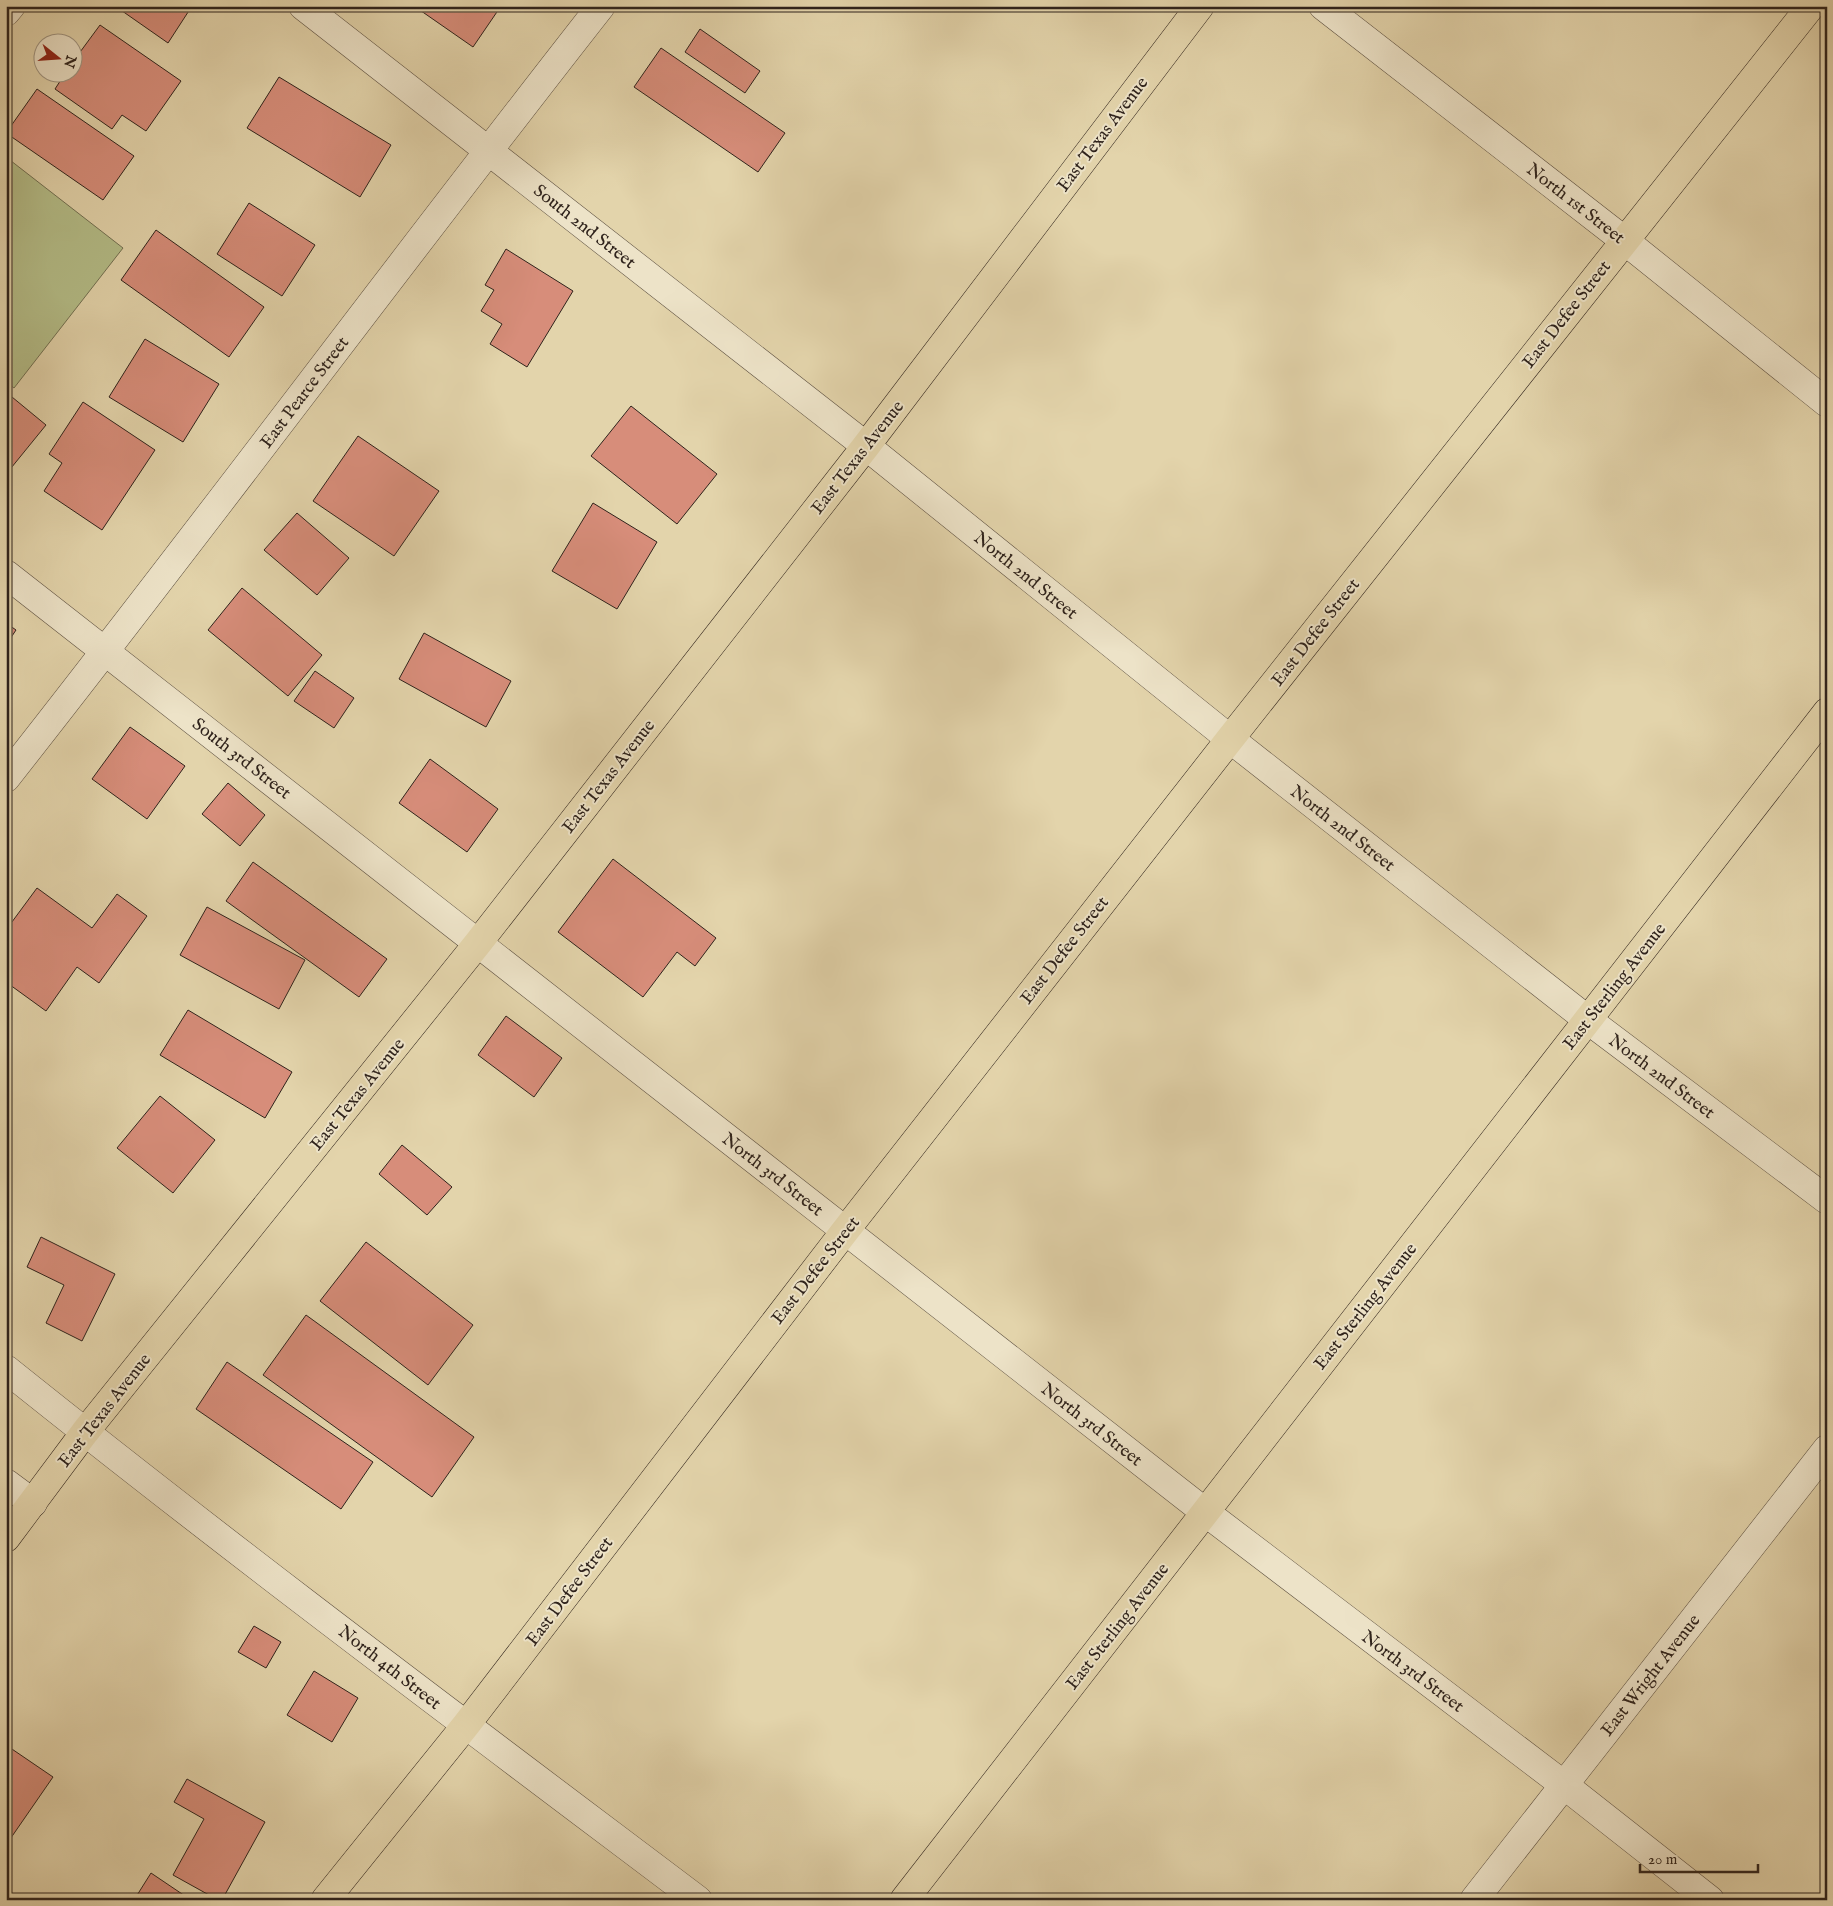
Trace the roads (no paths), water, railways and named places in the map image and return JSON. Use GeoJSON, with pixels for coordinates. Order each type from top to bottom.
{"type":"FeatureCollection","features":[{"type":"Feature","properties":{"kind":"main road","name":"East Texas Avenue"},"geometry":{"type":"LineString","coordinates":[[6,1538],[85,1432],[478,942],[866,446],[1200,6]]}},
{"type":"Feature","properties":{"kind":"main road","name":"East Defee Street"},"geometry":{"type":"LineString","coordinates":[[325,1900],[466,1726],[845,1231],[1230,739],[1625,241],[1804,9]]}},
{"type":"Feature","properties":{"kind":"main road","name":"East Sterling Avenue"},"geometry":{"type":"LineString","coordinates":[[904,1900],[1827,712]]}},
{"type":"Feature","properties":{"kind":"street"},"geometry":{"type":"LineString","coordinates":[[6,12],[11,6]]}},
{"type":"Feature","properties":{"kind":"street","name":"South 2nd Street"},"geometry":{"type":"LineString","coordinates":[[303,6],[866,446]]}},
{"type":"Feature","properties":{"kind":"street","name":"East Pearce Street"},"geometry":{"type":"LineString","coordinates":[[6,778],[105,652],[488,150],[601,6]]}},
{"type":"Feature","properties":{"kind":"street","name":"North 1st Street"},"geometry":{"type":"LineString","coordinates":[[1323,6],[1625,241],[1827,403]]}},
{"type":"Feature","properties":{"kind":"street","name":"North 2nd Street"},"geometry":{"type":"LineString","coordinates":[[866,446],[1230,739],[1588,1020],[1827,1200]]}},
{"type":"Feature","properties":{"kind":"street","name":"South 3rd Street"},"geometry":{"type":"LineString","coordinates":[[6,574],[478,942]]}},
{"type":"Feature","properties":{"kind":"street","name":"North 3rd Street"},"geometry":{"type":"LineString","coordinates":[[478,942],[1205,1512],[1564,1785],[1710,1900]]}},
{"type":"Feature","properties":{"kind":"street","name":"North 4th Street"},"geometry":{"type":"LineString","coordinates":[[6,1369],[466,1726],[698,1900]]}},
{"type":"Feature","properties":{"kind":"street","name":"East Wright Avenue"},"geometry":{"type":"LineString","coordinates":[[1474,1900],[1827,1449]]}},
{"type":"Feature","properties":{"kind":"street"},"geometry":{"type":"LineString","coordinates":[[6,1484],[33,1504]]}}]}
